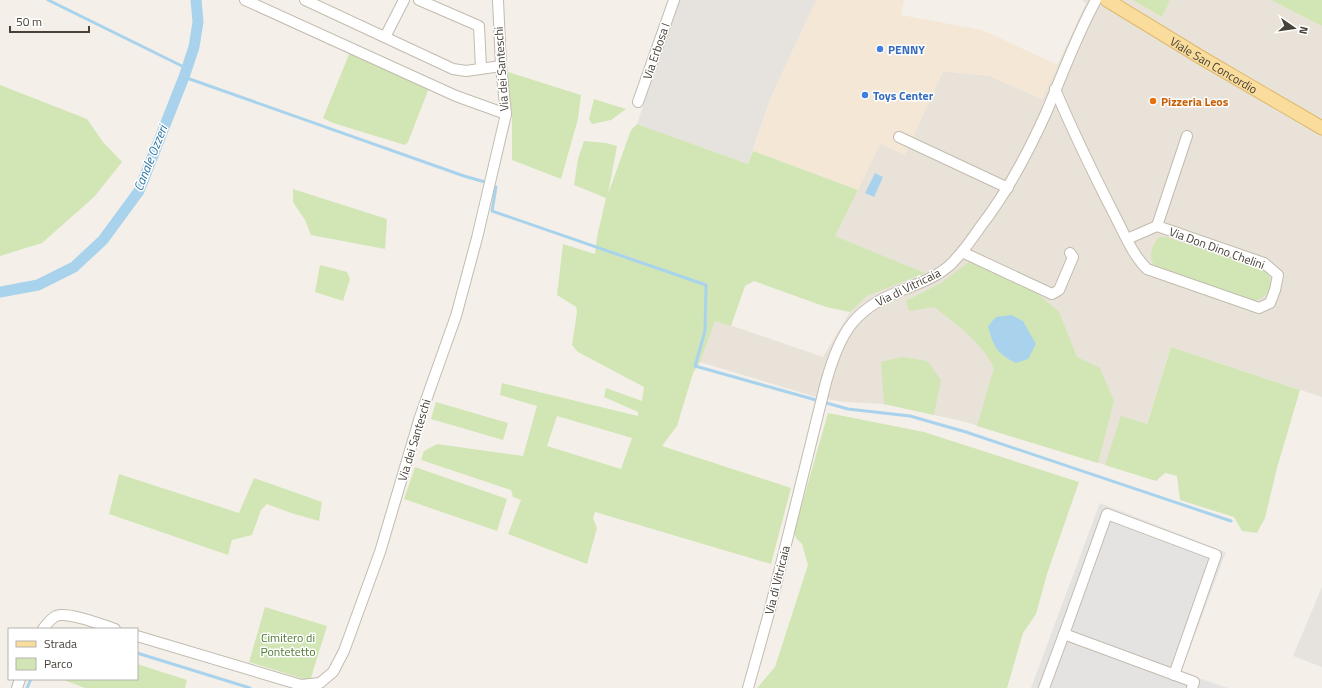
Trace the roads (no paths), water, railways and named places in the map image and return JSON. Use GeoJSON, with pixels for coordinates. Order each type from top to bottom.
{"type":"FeatureCollection","features":[{"type":"Feature","properties":{"kind":"main road","name":"Viale San Concordio"},"geometry":{"type":"LineString","coordinates":[[1107,0],[1202,58],[1322,128]]}},
{"type":"Feature","properties":{"kind":"street"},"geometry":{"type":"LineString","coordinates":[[245,0],[456,96],[506,114]]}},
{"type":"Feature","properties":{"kind":"street"},"geometry":{"type":"LineString","coordinates":[[305,0],[317,3],[453,69],[466,70],[501,66]]}},
{"type":"Feature","properties":{"kind":"street"},"geometry":{"type":"LineString","coordinates":[[385,37],[404,0]]}},
{"type":"Feature","properties":{"kind":"street"},"geometry":{"type":"LineString","coordinates":[[419,0],[479,26],[481,68]]}},
{"type":"Feature","properties":{"kind":"street","name":"Via dei Santeschi"},"geometry":{"type":"LineString","coordinates":[[138,636],[301,685],[320,683],[333,672],[344,651],[380,552],[420,417],[456,316],[477,238],[506,114],[501,66],[498,0]]}},
{"type":"Feature","properties":{"kind":"street","name":"Via Erbosa I"},"geometry":{"type":"LineString","coordinates":[[638,102],[674,0]]}},
{"type":"Feature","properties":{"kind":"street","name":"Via di Vitricaia"},"geometry":{"type":"LineString","coordinates":[[748,688],[823,392],[833,358],[854,320],[871,306],[896,292],[932,278],[949,266],[962,252],[1006,191],[1028,151],[1096,0]]}},
{"type":"Feature","properties":{"kind":"street","name":"Via Don Dino Chelini"},"geometry":{"type":"LineString","coordinates":[[1055,89],[1076,138],[1138,261],[1147,269],[1259,308],[1270,303],[1276,290],[1278,275],[1264,263],[1157,226],[1127,239]]}},
{"type":"Feature","properties":{"kind":"street"},"geometry":{"type":"LineString","coordinates":[[1157,226],[1187,136]]}},
{"type":"Feature","properties":{"kind":"street"},"geometry":{"type":"LineString","coordinates":[[898,140],[1006,191]]}},
{"type":"Feature","properties":{"kind":"street"},"geometry":{"type":"LineString","coordinates":[[962,252],[1052,294],[1058,290],[1073,257],[1070,253]]}},
{"type":"Feature","properties":{"kind":"street"},"geometry":{"type":"LineString","coordinates":[[1044,688],[1107,514],[1216,555],[1174,675]]}},
{"type":"Feature","properties":{"kind":"street"},"geometry":{"type":"LineString","coordinates":[[44,628],[48,621],[58,615],[73,616],[112,628]]}},
{"type":"Feature","properties":{"kind":"street"},"geometry":{"type":"LineString","coordinates":[[1064,634],[1194,682],[1192,688]]}},
{"type":"Feature","properties":{"kind":"water"},"geometry":{"type":"Polygon","coordinates":[[[875,173],[883,177],[874,197],[865,193],[875,173]]]}},
{"type":"Feature","properties":{"kind":"water"},"geometry":{"type":"Polygon","coordinates":[[[1011,315],[1023,321],[1036,344],[1028,359],[1016,363],[1000,353],[994,344],[988,326],[996,317],[1011,315]]]}},
{"type":"Feature","properties":{"kind":"waterway"},"geometry":{"type":"LineString","coordinates":[[48,0],[186,68]]}},
{"type":"Feature","properties":{"kind":"waterway","name":"Canale Ozzeri"},"geometry":{"type":"LineString","coordinates":[[0,292],[38,285],[74,267],[103,240],[139,191],[184,77],[194,47],[198,22],[196,0]]}},
{"type":"Feature","properties":{"kind":"waterway"},"geometry":{"type":"LineString","coordinates":[[184,77],[464,176],[485,182]]}},
{"type":"Feature","properties":{"kind":"waterway"},"geometry":{"type":"LineString","coordinates":[[496,187],[492,211],[706,285],[705,331],[695,366],[848,409],[910,416],[966,432],[1231,521]]}},
{"type":"Feature","properties":{"kind":"waterway"},"geometry":{"type":"LineString","coordinates":[[138,653],[250,688]]}},
{"type":"Feature","properties":{"kind":"waterway"},"geometry":{"type":"LineString","coordinates":[[27,688],[31,680]]}},
{"type":"Feature","properties":{"kind":"place","name":"PENNY"},"geometry":{"type":"Point","coordinates":[880,49]}},
{"type":"Feature","properties":{"kind":"place","name":"Toys Center"},"geometry":{"type":"Point","coordinates":[865,95]}},
{"type":"Feature","properties":{"kind":"place","name":"Pizzeria Leos"},"geometry":{"type":"Point","coordinates":[1153,101]}},
{"type":"Feature","properties":{"kind":"park label","name":"Cimitero di Pontetetto"},"geometry":{"type":"Point","coordinates":[288,644]}}]}
